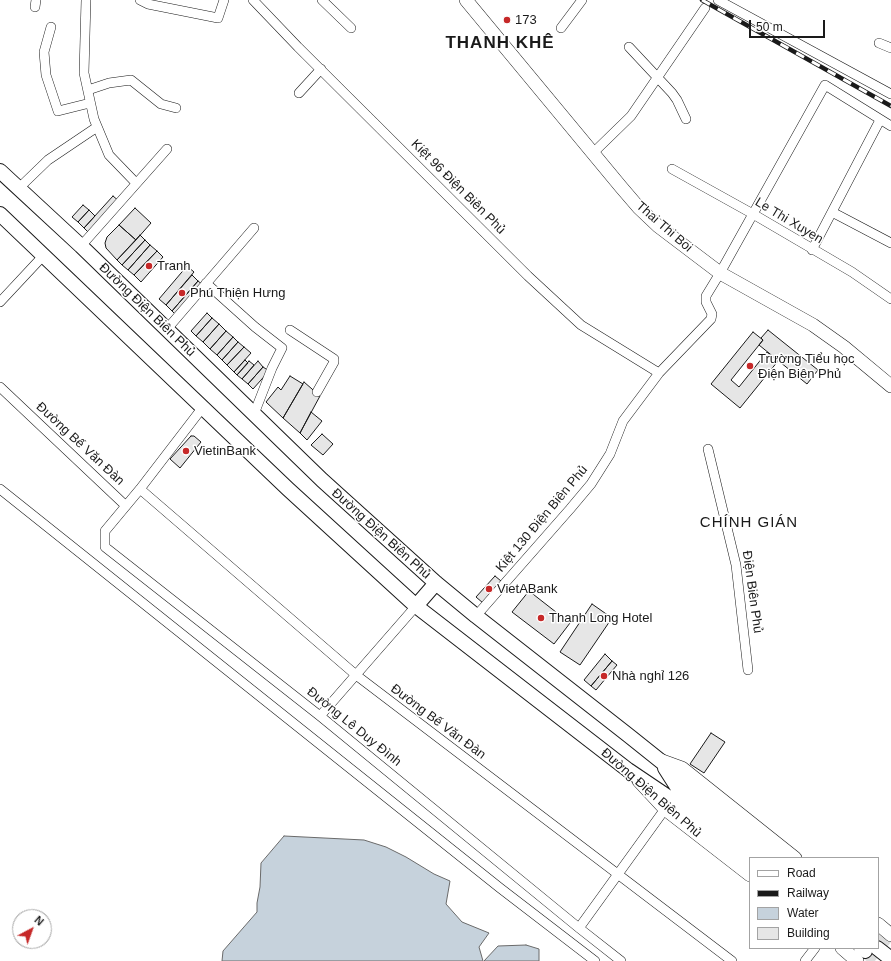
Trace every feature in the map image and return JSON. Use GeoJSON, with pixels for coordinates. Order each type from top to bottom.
{"type":"FeatureCollection","features":[{"type":"Feature","properties":{"kind":"main road","name":"Đường Điện Biên Phủ"},"geometry":{"type":"LineString","coordinates":[[2,177],[19,188],[81,246],[322,480],[436,583],[660,760]]}},
{"type":"Feature","properties":{"kind":"main road","name":"Đường Điện Biên Phủ"},"geometry":{"type":"LineString","coordinates":[[0,214],[288,489],[416,606],[628,770]]}},
{"type":"Feature","properties":{"kind":"main road"},"geometry":{"type":"LineString","coordinates":[[416,606],[436,583]]}},
{"type":"Feature","properties":{"kind":"main road"},"geometry":{"type":"LineString","coordinates":[[660,760],[679,790],[763,857]]}},
{"type":"Feature","properties":{"kind":"main road"},"geometry":{"type":"LineString","coordinates":[[660,760],[781,857]]}},
{"type":"Feature","properties":{"kind":"main road"},"geometry":{"type":"LineString","coordinates":[[628,770],[674,801],[749,860]]}},
{"type":"Feature","properties":{"kind":"main road"},"geometry":{"type":"LineString","coordinates":[[865,952],[891,959]]}},
{"type":"Feature","properties":{"kind":"street"},"geometry":{"type":"LineString","coordinates":[[86,0],[84,74],[90,103],[97,127],[109,155],[136,183]]}},
{"type":"Feature","properties":{"kind":"street"},"geometry":{"type":"LineString","coordinates":[[140,0],[148,4],[218,18],[224,0]]}},
{"type":"Feature","properties":{"kind":"street","name":"Kiệt 96 Điện Biên Phủ"},"geometry":{"type":"LineString","coordinates":[[253,0],[517,264],[581,325],[659,373]]}},
{"type":"Feature","properties":{"kind":"street"},"geometry":{"type":"LineString","coordinates":[[322,0],[351,28]]}},
{"type":"Feature","properties":{"kind":"street","name":"Thai Thi Boi"},"geometry":{"type":"LineString","coordinates":[[466,0],[621,187],[658,226],[720,273],[813,325],[844,347],[891,386]]}},
{"type":"Feature","properties":{"kind":"street"},"geometry":{"type":"LineString","coordinates":[[561,28],[582,0]]}},
{"type":"Feature","properties":{"kind":"street"},"geometry":{"type":"LineString","coordinates":[[718,0],[890,92]]}},
{"type":"Feature","properties":{"kind":"street"},"geometry":{"type":"LineString","coordinates":[[593,153],[631,116],[657,76],[706,8]]}},
{"type":"Feature","properties":{"kind":"street"},"geometry":{"type":"LineString","coordinates":[[51,27],[44,52],[46,75],[58,111],[90,103]]}},
{"type":"Feature","properties":{"kind":"street"},"geometry":{"type":"LineString","coordinates":[[879,43],[891,48]]}},
{"type":"Feature","properties":{"kind":"street"},"geometry":{"type":"LineString","coordinates":[[629,47],[657,76],[677,100],[686,119]]}},
{"type":"Feature","properties":{"kind":"street"},"geometry":{"type":"LineString","coordinates":[[299,93],[321,69]]}},
{"type":"Feature","properties":{"kind":"street"},"geometry":{"type":"LineString","coordinates":[[88,90],[109,83],[132,80],[161,104],[176,108]]}},
{"type":"Feature","properties":{"kind":"street"},"geometry":{"type":"LineString","coordinates":[[720,273],[825,85],[891,126]]}},
{"type":"Feature","properties":{"kind":"street"},"geometry":{"type":"LineString","coordinates":[[812,250],[880,120]]}},
{"type":"Feature","properties":{"kind":"street"},"geometry":{"type":"LineString","coordinates":[[19,188],[48,160],[97,127]]}},
{"type":"Feature","properties":{"kind":"street"},"geometry":{"type":"LineString","coordinates":[[81,246],[167,149]]}},
{"type":"Feature","properties":{"kind":"street","name":"Le Thi Xuyen"},"geometry":{"type":"LineString","coordinates":[[672,169],[852,272],[891,299]]}},
{"type":"Feature","properties":{"kind":"street"},"geometry":{"type":"LineString","coordinates":[[832,212],[891,243]]}},
{"type":"Feature","properties":{"kind":"street"},"geometry":{"type":"LineString","coordinates":[[166,329],[254,228]]}},
{"type":"Feature","properties":{"kind":"street"},"geometry":{"type":"LineString","coordinates":[[0,302],[43,256]]}},
{"type":"Feature","properties":{"kind":"street","name":"Kiệt 130 Điện Biên Phủ"},"geometry":{"type":"LineString","coordinates":[[476,616],[591,484],[610,454],[623,421],[659,373],[711,319],[712,314],[706,296],[720,273]]}},
{"type":"Feature","properties":{"kind":"street"},"geometry":{"type":"LineString","coordinates":[[206,283],[255,327],[282,348],[272,368],[254,414]]}},
{"type":"Feature","properties":{"kind":"street"},"geometry":{"type":"LineString","coordinates":[[290,330],[334,359],[334,362],[317,392]]}},
{"type":"Feature","properties":{"kind":"street","name":"Đường Bế Văn Đàn"},"geometry":{"type":"LineString","coordinates":[[0,387],[126,506],[203,407]]}},
{"type":"Feature","properties":{"kind":"street","name":"Điện Biên Phủ"},"geometry":{"type":"LineString","coordinates":[[708,449],[736,565],[748,670]]}},
{"type":"Feature","properties":{"kind":"street"},"geometry":{"type":"LineString","coordinates":[[0,489],[500,888],[595,961]]}},
{"type":"Feature","properties":{"kind":"street","name":"Đường Bế Văn Đàn"},"geometry":{"type":"LineString","coordinates":[[140,489],[356,675],[732,961]]}},
{"type":"Feature","properties":{"kind":"street","name":"Đường Lê Duy Đình"},"geometry":{"type":"LineString","coordinates":[[126,506],[105,531],[105,547],[320,716],[578,928],[621,961]]}},
{"type":"Feature","properties":{"kind":"street"},"geometry":{"type":"LineString","coordinates":[[320,716],[416,606]]}},
{"type":"Feature","properties":{"kind":"street","name":"Đường Điện Biên Phủ"},"geometry":{"type":"LineString","coordinates":[[660,760],[677,765],[684,769],[794,857]]}},
{"type":"Feature","properties":{"kind":"street","name":"Đường Điện Biên Phủ"},"geometry":{"type":"LineString","coordinates":[[628,770],[665,809],[749,874]]}},
{"type":"Feature","properties":{"kind":"street"},"geometry":{"type":"LineString","coordinates":[[578,928],[665,809]]}},
{"type":"Feature","properties":{"kind":"street"},"geometry":{"type":"LineString","coordinates":[[879,919],[891,921]]}},
{"type":"Feature","properties":{"kind":"street"},"geometry":{"type":"LineString","coordinates":[[879,925],[891,935]]}},
{"type":"Feature","properties":{"kind":"street"},"geometry":{"type":"LineString","coordinates":[[805,961],[814,949]]}},
{"type":"Feature","properties":{"kind":"street"},"geometry":{"type":"LineString","coordinates":[[848,949],[865,952]]}},
{"type":"Feature","properties":{"kind":"water"},"geometry":{"type":"Polygon","coordinates":[[[284,836],[364,840],[386,847],[434,874],[450,881],[446,904],[462,922],[489,933],[479,947],[483,961],[222,961],[223,951],[257,912],[261,863],[284,836]]]}},
{"type":"Feature","properties":{"kind":"water"},"geometry":{"type":"Polygon","coordinates":[[[526,945],[539,949],[539,961],[484,961],[498,946],[526,945]]]}},
{"type":"Feature","properties":{"kind":"building"},"geometry":{"type":"Polygon","coordinates":[[[113,196],[120,202],[90,234],[84,228],[113,196]]]}},
{"type":"Feature","properties":{"kind":"building"},"geometry":{"type":"Polygon","coordinates":[[[83,205],[89,210],[78,222],[72,217],[83,205]]]}},
{"type":"Feature","properties":{"kind":"building"},"geometry":{"type":"Polygon","coordinates":[[[135,208],[151,223],[136,240],[119,225],[135,208]]]}},
{"type":"Feature","properties":{"kind":"building"},"geometry":{"type":"Polygon","coordinates":[[[89,210],[95,216],[84,228],[78,222],[89,210]]]}},
{"type":"Feature","properties":{"kind":"building"},"geometry":{"type":"Polygon","coordinates":[[[119,225],[136,240],[117,260],[106,248],[105,243],[107,237],[119,225]]]}},
{"type":"Feature","properties":{"kind":"building"},"geometry":{"type":"Polygon","coordinates":[[[140,235],[145,240],[122,265],[117,260],[140,235]]]}},
{"type":"Feature","properties":{"kind":"building"},"geometry":{"type":"Polygon","coordinates":[[[145,240],[150,245],[128,270],[122,265],[145,240]]]}},
{"type":"Feature","properties":{"kind":"building"},"geometry":{"type":"Polygon","coordinates":[[[150,245],[157,251],[134,275],[128,270],[150,245]]]}},
{"type":"Feature","properties":{"kind":"building","name":"Tranh"},"geometry":{"type":"Polygon","coordinates":[[[157,251],[163,257],[141,282],[134,275],[157,251]]]}},
{"type":"Feature","properties":{"kind":"building"},"geometry":{"type":"Polygon","coordinates":[[[187,266],[194,272],[166,305],[159,299],[187,266]]]}},
{"type":"Feature","properties":{"kind":"building","name":"Phú Thiện Hưng"},"geometry":{"type":"Polygon","coordinates":[[[192,275],[198,281],[172,311],[166,305],[192,275]]]}},
{"type":"Feature","properties":{"kind":"building"},"geometry":{"type":"Polygon","coordinates":[[[198,281],[203,285],[176,315],[172,311],[198,281]]]}},
{"type":"Feature","properties":{"kind":"building"},"geometry":{"type":"Polygon","coordinates":[[[207,313],[212,318],[196,336],[191,331],[207,313]]]}},
{"type":"Feature","properties":{"kind":"building"},"geometry":{"type":"Polygon","coordinates":[[[212,318],[219,324],[203,342],[196,336],[212,318]]]}},
{"type":"Feature","properties":{"kind":"building"},"geometry":{"type":"Polygon","coordinates":[[[219,324],[226,331],[210,349],[203,342],[219,324]]]}},
{"type":"Feature","properties":{"kind":"building"},"geometry":{"type":"Polygon","coordinates":[[[768,330],[818,370],[807,384],[759,345],[763,340],[761,338],[768,330]]]}},
{"type":"Feature","properties":{"kind":"building"},"geometry":{"type":"Polygon","coordinates":[[[226,331],[233,337],[217,355],[210,349],[226,331]]]}},
{"type":"Feature","properties":{"kind":"building"},"geometry":{"type":"Polygon","coordinates":[[[753,332],[763,340],[731,380],[739,387],[767,352],[778,361],[740,408],[711,384],[753,332]]]}},
{"type":"Feature","properties":{"kind":"building"},"geometry":{"type":"Polygon","coordinates":[[[233,337],[238,342],[222,360],[217,355],[233,337]]]}},
{"type":"Feature","properties":{"kind":"building"},"geometry":{"type":"Polygon","coordinates":[[[238,342],[244,347],[227,365],[222,360],[238,342]]]}},
{"type":"Feature","properties":{"kind":"building"},"geometry":{"type":"Polygon","coordinates":[[[244,347],[251,353],[234,372],[227,365],[244,347]]]}},
{"type":"Feature","properties":{"kind":"building"},"geometry":{"type":"Polygon","coordinates":[[[245,360],[248,363],[237,375],[234,372],[245,360]]]}},
{"type":"Feature","properties":{"kind":"building"},"geometry":{"type":"Polygon","coordinates":[[[249,361],[254,365],[242,379],[237,375],[249,361]]]}},
{"type":"Feature","properties":{"kind":"building"},"geometry":{"type":"Polygon","coordinates":[[[258,361],[263,367],[248,384],[242,379],[258,361]]]}},
{"type":"Feature","properties":{"kind":"building"},"geometry":{"type":"Polygon","coordinates":[[[263,367],[269,371],[253,389],[248,384],[263,367]]]}},
{"type":"Feature","properties":{"kind":"building"},"geometry":{"type":"Polygon","coordinates":[[[290,376],[303,384],[283,418],[266,402],[278,387],[281,390],[290,376]]]}},
{"type":"Feature","properties":{"kind":"building"},"geometry":{"type":"Polygon","coordinates":[[[304,382],[320,396],[300,433],[283,418],[304,382]]]}},
{"type":"Feature","properties":{"kind":"building"},"geometry":{"type":"Polygon","coordinates":[[[311,412],[322,421],[307,440],[300,433],[311,412]]]}},
{"type":"Feature","properties":{"kind":"building"},"geometry":{"type":"Polygon","coordinates":[[[322,434],[333,444],[323,455],[311,445],[322,434]]]}},
{"type":"Feature","properties":{"kind":"building","name":"VietinBank"},"geometry":{"type":"Polygon","coordinates":[[[191,436],[194,436],[201,442],[180,468],[170,459],[191,436]]]}},
{"type":"Feature","properties":{"kind":"building","name":"VietABank"},"geometry":{"type":"Polygon","coordinates":[[[495,576],[501,581],[483,603],[476,597],[495,576]]]}},
{"type":"Feature","properties":{"kind":"building","name":"Thanh Long Hotel"},"geometry":{"type":"Polygon","coordinates":[[[529,591],[570,623],[554,644],[512,612],[529,591]]]}},
{"type":"Feature","properties":{"kind":"building"},"geometry":{"type":"Polygon","coordinates":[[[592,604],[612,618],[580,665],[560,652],[592,604]]]}},
{"type":"Feature","properties":{"kind":"building"},"geometry":{"type":"Polygon","coordinates":[[[605,654],[612,661],[591,686],[584,680],[605,654]]]}},
{"type":"Feature","properties":{"kind":"building","name":"Nhà nghỉ 126"},"geometry":{"type":"Polygon","coordinates":[[[612,661],[617,665],[596,690],[591,686],[612,661]]]}},
{"type":"Feature","properties":{"kind":"building"},"geometry":{"type":"Polygon","coordinates":[[[711,733],[725,742],[704,773],[690,764],[711,733]]]}},
{"type":"Feature","properties":{"kind":"tunnel"},"geometry":{"type":"LineString","coordinates":[[879,937],[891,946]]}},
{"type":"Feature","properties":{"kind":"tunnel"},"geometry":{"type":"LineString","coordinates":[[865,951],[878,961]]}},
{"type":"Feature","properties":{"kind":"railway"},"geometry":{"type":"LineString","coordinates":[[702,0],[891,106]]}},
{"type":"Feature","properties":{"kind":"place","name":"173"},"geometry":{"type":"Point","coordinates":[507,20]}},
{"type":"Feature","properties":{"kind":"place","name":"Tranh"},"geometry":{"type":"Point","coordinates":[149,266]}},
{"type":"Feature","properties":{"kind":"place","name":"Phú Thiện Hưng"},"geometry":{"type":"Point","coordinates":[182,293]}},
{"type":"Feature","properties":{"kind":"place","name":"Trường Tiểu học Điện Biên Phủ"},"geometry":{"type":"Point","coordinates":[750,366]}},
{"type":"Feature","properties":{"kind":"place","name":"VietinBank"},"geometry":{"type":"Point","coordinates":[186,451]}},
{"type":"Feature","properties":{"kind":"place","name":"VietABank"},"geometry":{"type":"Point","coordinates":[489,589]}},
{"type":"Feature","properties":{"kind":"place","name":"Thanh Long Hotel"},"geometry":{"type":"Point","coordinates":[541,618]}},
{"type":"Feature","properties":{"kind":"place","name":"Nhà nghỉ 126"},"geometry":{"type":"Point","coordinates":[604,676]}},
{"type":"Feature","properties":{"kind":"district","name":"THANH KHÊ"},"geometry":{"type":"Point","coordinates":[500,43]}},
{"type":"Feature","properties":{"kind":"district","name":"CHÍNH GIÁN"},"geometry":{"type":"Point","coordinates":[749,523]}}]}
